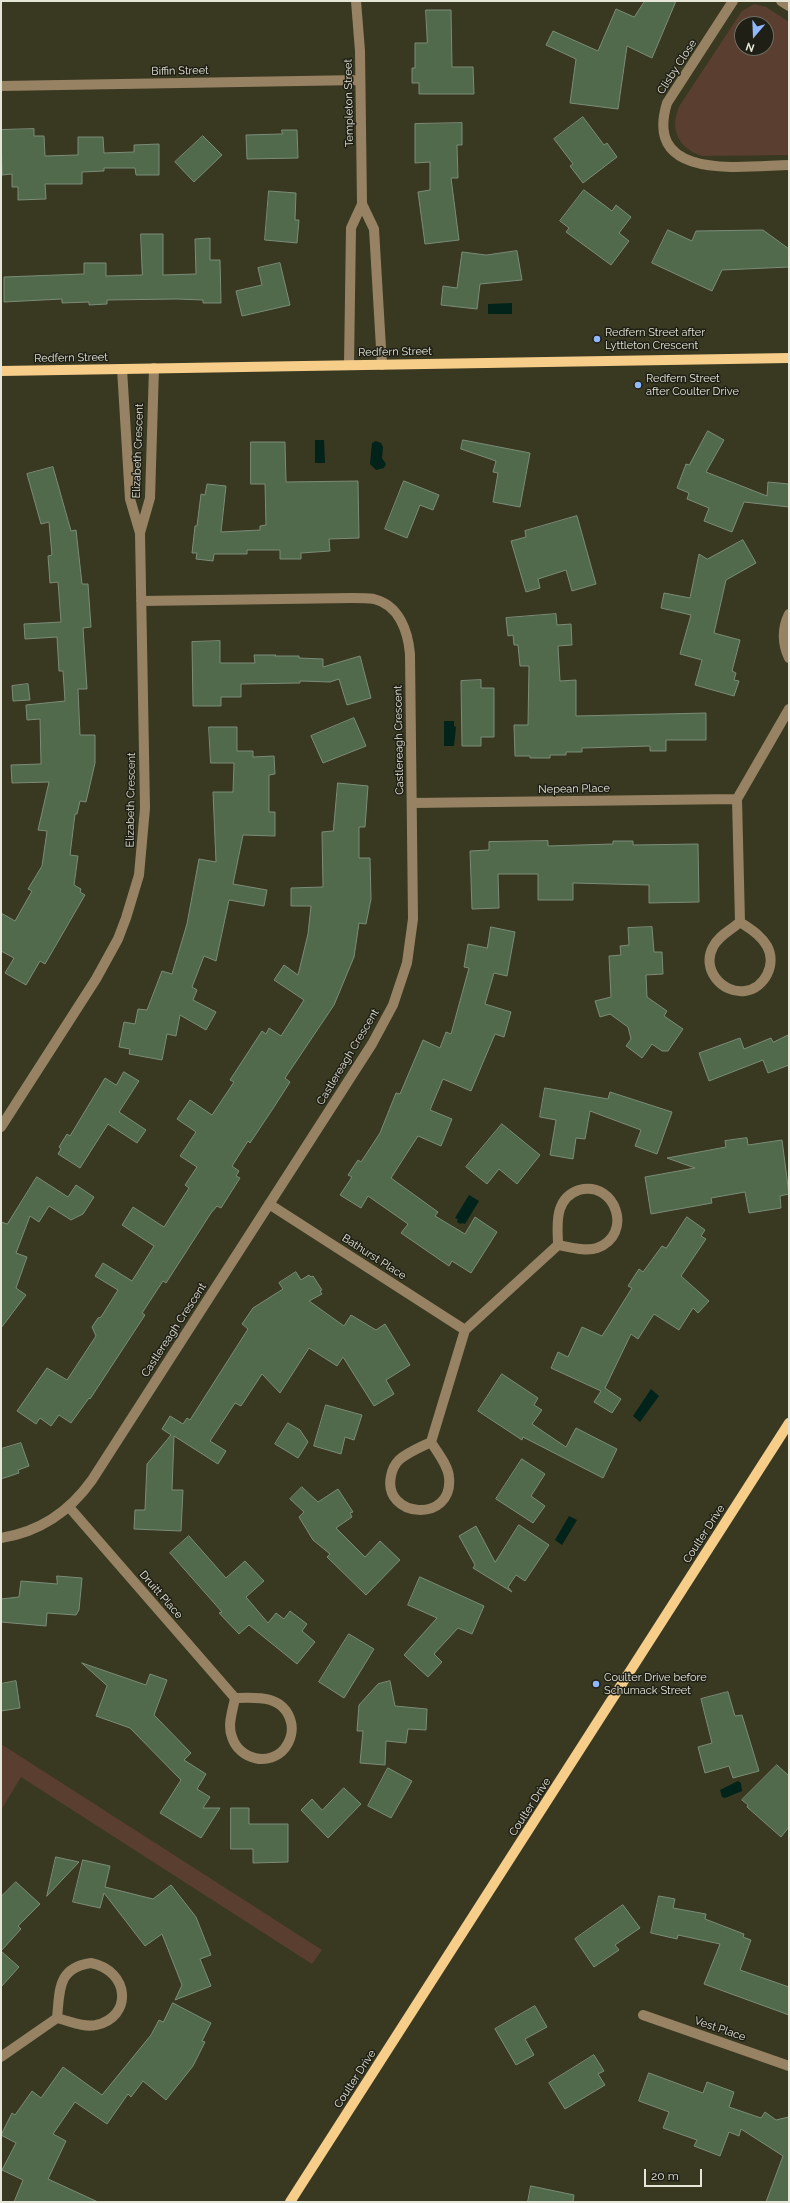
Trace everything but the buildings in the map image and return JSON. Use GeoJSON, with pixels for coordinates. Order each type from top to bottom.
{"type":"FeatureCollection","features":[{"type":"Feature","properties":{"kind":"main road","name":"Redfern Street"},"geometry":{"type":"LineString","coordinates":[[1,371],[789,358]]}},
{"type":"Feature","properties":{"kind":"main road","name":"Coulter Drive"},"geometry":{"type":"LineString","coordinates":[[290,2202],[789,1424]]}},
{"type":"Feature","properties":{"kind":"street","name":"Templeton Street"},"geometry":{"type":"LineString","coordinates":[[356,1],[360,80],[362,204],[374,229],[382,365]]}},
{"type":"Feature","properties":{"kind":"street","name":"Clisby Close"},"geometry":{"type":"LineString","coordinates":[[733,1],[667,103],[663,117],[664,132],[670,146],[679,156],[689,162],[704,166],[789,165]]}},
{"type":"Feature","properties":{"kind":"street"},"geometry":{"type":"LineString","coordinates":[[781,1],[789,6]]}},
{"type":"Feature","properties":{"kind":"street","name":"Biffin Street"},"geometry":{"type":"LineString","coordinates":[[1,86],[360,80]]}},
{"type":"Feature","properties":{"kind":"street","name":"Templeton Street"},"geometry":{"type":"LineString","coordinates":[[349,365],[351,228],[362,204]]}},
{"type":"Feature","properties":{"kind":"street","name":"Elizabeth Crescent"},"geometry":{"type":"LineString","coordinates":[[140,533],[150,498],[154,368]]}},
{"type":"Feature","properties":{"kind":"street","name":"Elizabeth Crescent"},"geometry":{"type":"LineString","coordinates":[[1,1127],[96,979],[118,939],[139,875],[145,808],[140,533],[130,499],[122,369]]}},
{"type":"Feature","properties":{"kind":"street","name":"Castlereagh Crescent"},"geometry":{"type":"LineString","coordinates":[[1,1538],[20,1534],[37,1527],[69,1507],[92,1480],[372,1044],[393,1005],[407,963],[414,919],[409,641],[406,628],[394,609],[374,599],[352,598],[141,602]]}},
{"type":"Feature","properties":{"kind":"street"},"geometry":{"type":"LineString","coordinates":[[789,614],[785,622],[784,638],[789,658]]}},
{"type":"Feature","properties":{"kind":"street"},"geometry":{"type":"LineString","coordinates":[[740,922],[737,799],[789,709]]}},
{"type":"Feature","properties":{"kind":"street","name":"Nepean Place"},"geometry":{"type":"LineString","coordinates":[[412,803],[737,799]]}},
{"type":"Feature","properties":{"kind":"street"},"geometry":{"type":"LineString","coordinates":[[740,922],[761,938],[768,947],[771,957],[770,969],[766,979],[757,986],[746,991],[735,991],[724,987],[716,980],[710,970],[709,958],[712,947],[719,938],[740,922]]}},
{"type":"Feature","properties":{"kind":"street"},"geometry":{"type":"LineString","coordinates":[[432,1442],[446,1466],[450,1487],[445,1497],[438,1505],[428,1510],[417,1511],[407,1508],[398,1501],[392,1492],[391,1476],[398,1461],[432,1442],[465,1330],[558,1245],[558,1219],[560,1208],[566,1198],[575,1192],[585,1189],[597,1190],[606,1195],[614,1203],[618,1213],[618,1225],[614,1235],[606,1243],[596,1248],[585,1249],[558,1245]]}},
{"type":"Feature","properties":{"kind":"street","name":"Bathurst Place"},"geometry":{"type":"LineString","coordinates":[[269,1204],[465,1330]]}},
{"type":"Feature","properties":{"kind":"street","name":"Druitt Place"},"geometry":{"type":"LineString","coordinates":[[69,1507],[235,1698]]}},
{"type":"Feature","properties":{"kind":"street"},"geometry":{"type":"LineString","coordinates":[[235,1698],[262,1698],[273,1700],[282,1706],[289,1715],[292,1727],[290,1738],[285,1748],[276,1755],[266,1759],[254,1759],[244,1754],[236,1746],[231,1736],[230,1725],[235,1698]]}},
{"type":"Feature","properties":{"kind":"street"},"geometry":{"type":"LineString","coordinates":[[91,1963],[103,1965],[112,1972],[119,1981],[122,1992],[121,2004],[115,2014],[106,2022],[95,2026],[84,2025],[57,2018],[59,1990],[62,1979],[70,1970],[80,1964],[91,1963]]}},
{"type":"Feature","properties":{"kind":"street","name":"Vest Place"},"geometry":{"type":"LineString","coordinates":[[642,2015],[789,2066]]}},
{"type":"Feature","properties":{"kind":"street"},"geometry":{"type":"LineString","coordinates":[[1,2058],[57,2018]]}},
{"type":"Feature","properties":{"kind":"shaded area"},"geometry":{"type":"Polygon","coordinates":[[[754,4],[766,7],[789,22],[789,155],[702,156],[686,148],[678,136],[675,121],[680,105],[734,23],[734,56],[774,56],[774,16],[739,16],[742,11],[754,4]]]}},
{"type":"Feature","properties":{"kind":"shaded area"},"geometry":{"type":"Polygon","coordinates":[[[512,303],[512,314],[488,314],[488,304],[512,303]]]}},
{"type":"Feature","properties":{"kind":"shaded area"},"geometry":{"type":"Polygon","coordinates":[[[315,440],[324,440],[325,463],[315,463],[315,440]]]}},
{"type":"Feature","properties":{"kind":"shaded area"},"geometry":{"type":"Polygon","coordinates":[[[376,441],[381,443],[383,447],[382,458],[386,464],[384,468],[376,470],[370,464],[372,443],[376,441]]]}},
{"type":"Feature","properties":{"kind":"shaded area"},"geometry":{"type":"Polygon","coordinates":[[[444,721],[454,721],[454,726],[456,727],[454,746],[444,746],[444,721]]]}},
{"type":"Feature","properties":{"kind":"shaded area"},"geometry":{"type":"Polygon","coordinates":[[[469,1195],[479,1201],[465,1224],[461,1224],[457,1222],[458,1219],[455,1218],[469,1195]]]}},
{"type":"Feature","properties":{"kind":"shaded area"},"geometry":{"type":"Polygon","coordinates":[[[651,1389],[659,1396],[640,1422],[633,1416],[651,1389]]]}},
{"type":"Feature","properties":{"kind":"shaded area"},"geometry":{"type":"Polygon","coordinates":[[[569,1516],[577,1520],[562,1545],[555,1540],[569,1516]]]}},
{"type":"Feature","properties":{"kind":"shaded area"},"geometry":{"type":"Polygon","coordinates":[[[1,1744],[322,1950],[312,1964],[21,1777],[1,1810],[1,1744]]]}},
{"type":"Feature","properties":{"kind":"shaded area"},"geometry":{"type":"Polygon","coordinates":[[[738,1781],[741,1783],[742,1791],[725,1798],[722,1797],[720,1790],[738,1781]]]}},
{"type":"Feature","properties":{"kind":"place","name":"Redfern Street after Lyttleton Crescent"},"geometry":{"type":"Point","coordinates":[597,339]}},
{"type":"Feature","properties":{"kind":"place","name":"Redfern Street after Coulter Drive"},"geometry":{"type":"Point","coordinates":[638,385]}},
{"type":"Feature","properties":{"kind":"place","name":"Coulter Drive before Schumack Street"},"geometry":{"type":"Point","coordinates":[596,1684]}}]}
